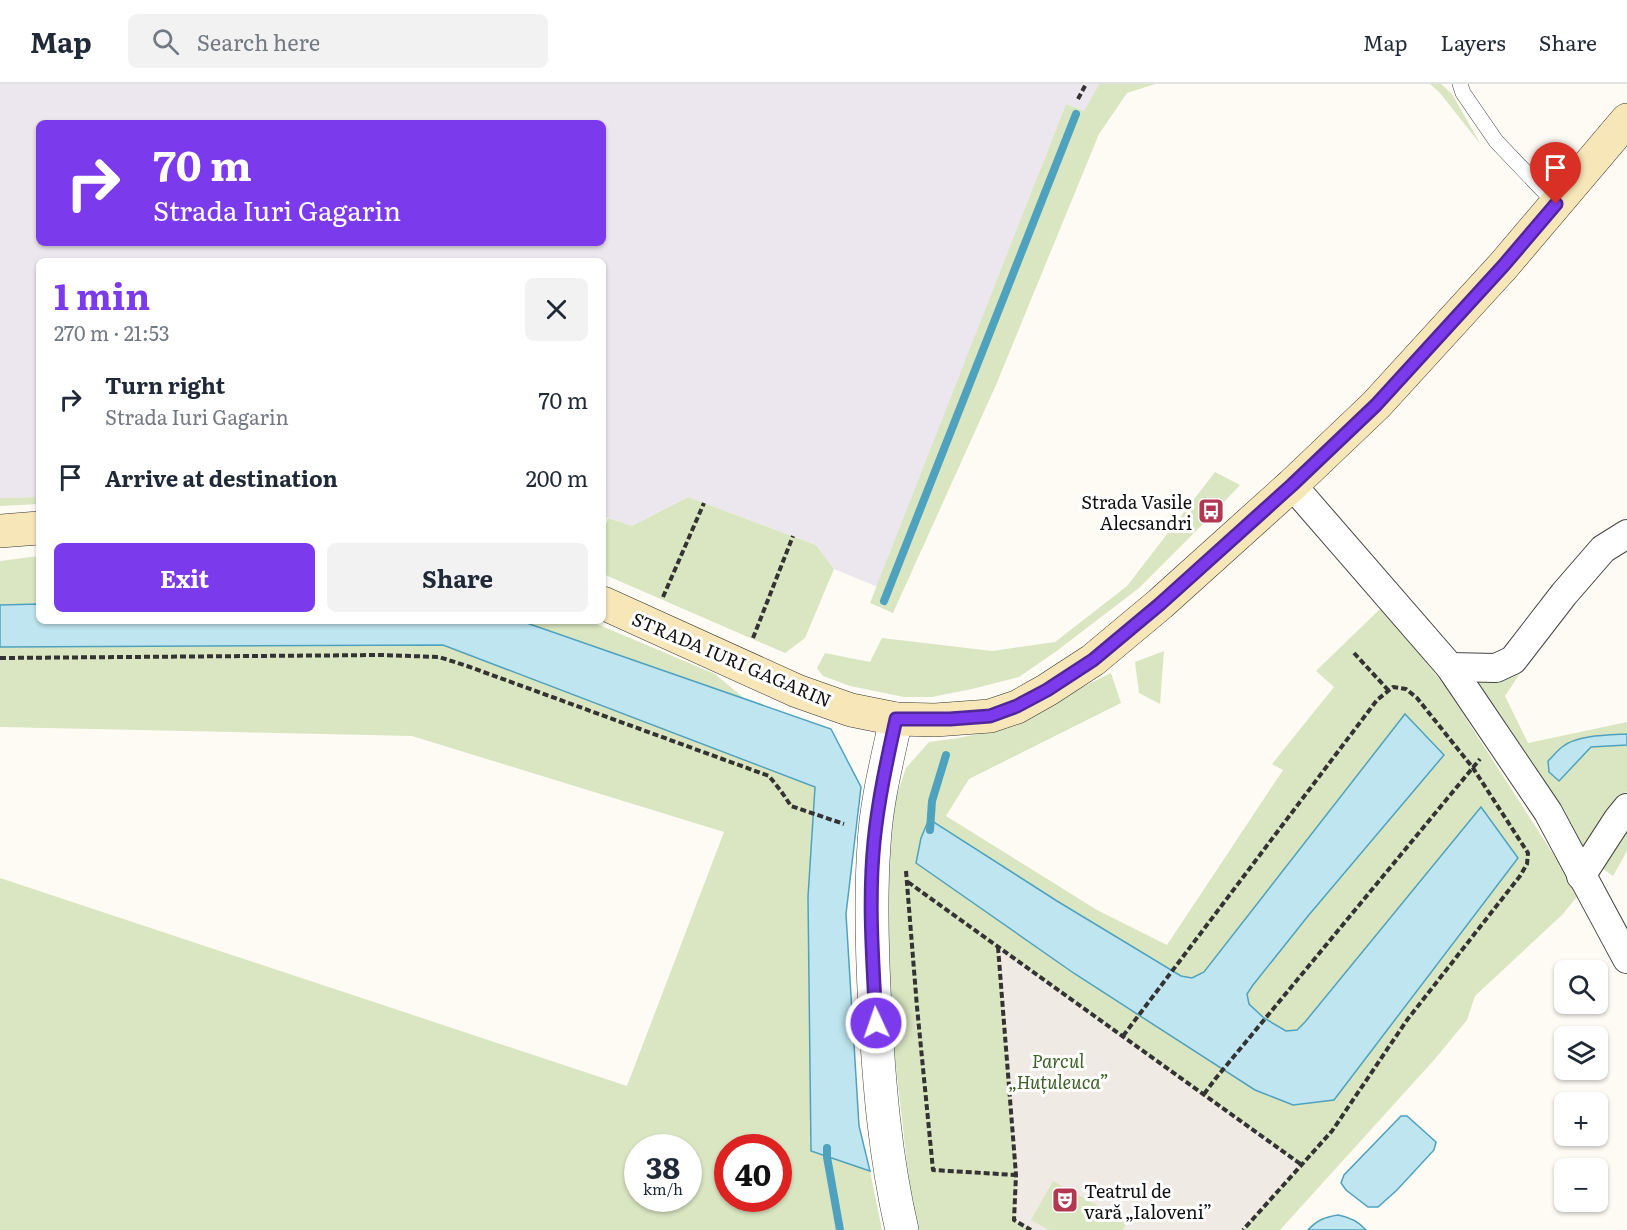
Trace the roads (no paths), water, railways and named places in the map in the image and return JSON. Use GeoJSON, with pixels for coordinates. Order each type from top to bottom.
{"type":"FeatureCollection","features":[{"type":"Feature","properties":{"kind":"main road","name":"STRADA IURI GAGARIN"},"geometry":{"type":"LineString","coordinates":[[606,604],[797,691],[840,706],[896,719],[955,719],[990,716],[1017,706],[1047,690],[1093,660],[1160,604],[1292,485],[1376,405],[1504,265],[1627,120]]}},
{"type":"Feature","properties":{"kind":"main road"},"geometry":{"type":"LineString","coordinates":[[0,531],[36,528]]}},
{"type":"Feature","properties":{"kind":"street"},"geometry":{"type":"LineString","coordinates":[[1292,485],[1450,667],[1548,812],[1581,876],[1617,923],[1627,959]]}},
{"type":"Feature","properties":{"kind":"street"},"geometry":{"type":"LineString","coordinates":[[1450,667],[1496,668],[1513,660],[1564,594],[1603,549],[1627,534]]}},
{"type":"Feature","properties":{"kind":"street"},"geometry":{"type":"LineString","coordinates":[[896,719],[878,806],[873,857],[872,958],[883,1122],[902,1230]]}},
{"type":"Feature","properties":{"kind":"street"},"geometry":{"type":"LineString","coordinates":[[1581,876],[1627,808]]}},
{"type":"Feature","properties":{"kind":"lane"},"geometry":{"type":"LineString","coordinates":[[1461,89],[1497,141],[1556,204]]}},
{"type":"Feature","properties":{"kind":"water"},"geometry":{"type":"Polygon","coordinates":[[[36,604],[36,624],[530,624],[831,729],[861,787],[846,914],[859,1126],[870,1171],[811,1151],[808,897],[815,787],[443,645],[0,647],[0,605],[36,604]]]}},
{"type":"Feature","properties":{"kind":"water"},"geometry":{"type":"Polygon","coordinates":[[[1405,714],[1444,755],[1253,985],[1247,994],[1249,1004],[1264,1018],[1286,1031],[1297,1030],[1481,807],[1518,858],[1334,1100],[1293,1105],[1255,1090],[1075,974],[916,863],[921,838],[929,819],[1057,901],[1181,976],[1192,978],[1204,972],[1405,714]]]}},
{"type":"Feature","properties":{"kind":"water"},"geometry":{"type":"Polygon","coordinates":[[[1627,734],[1627,745],[1591,747],[1559,781],[1549,772],[1548,761],[1568,743],[1593,736],[1627,734]]]}},
{"type":"Feature","properties":{"kind":"water"},"geometry":{"type":"Polygon","coordinates":[[[1401,1116],[1407,1116],[1436,1142],[1434,1150],[1378,1207],[1368,1207],[1346,1190],[1341,1183],[1344,1175],[1401,1116]]]}},
{"type":"Feature","properties":{"kind":"water"},"geometry":{"type":"Polygon","coordinates":[[[1338,1215],[1354,1220],[1366,1230],[1308,1230],[1322,1220],[1338,1215]]]}},
{"type":"Feature","properties":{"kind":"waterway"},"geometry":{"type":"LineString","coordinates":[[884,601],[1076,114]]}},
{"type":"Feature","properties":{"kind":"waterway"},"geometry":{"type":"LineString","coordinates":[[930,830],[932,801],[946,755]]}},
{"type":"Feature","properties":{"kind":"waterway"},"geometry":{"type":"LineString","coordinates":[[827,1148],[840,1230]]}},
{"type":"Feature","properties":{"kind":"place","name":"Strada Vasile Alecsandri"},"geometry":{"type":"Point","coordinates":[1211,511]}},
{"type":"Feature","properties":{"kind":"place","name":"Teatrul de vară „Ialoveni”"},"geometry":{"type":"Point","coordinates":[1065,1200]}},
{"type":"Feature","properties":{"kind":"park label","name":"Parcul „Huțuleuca”"},"geometry":{"type":"Point","coordinates":[1058,1070]}}]}
